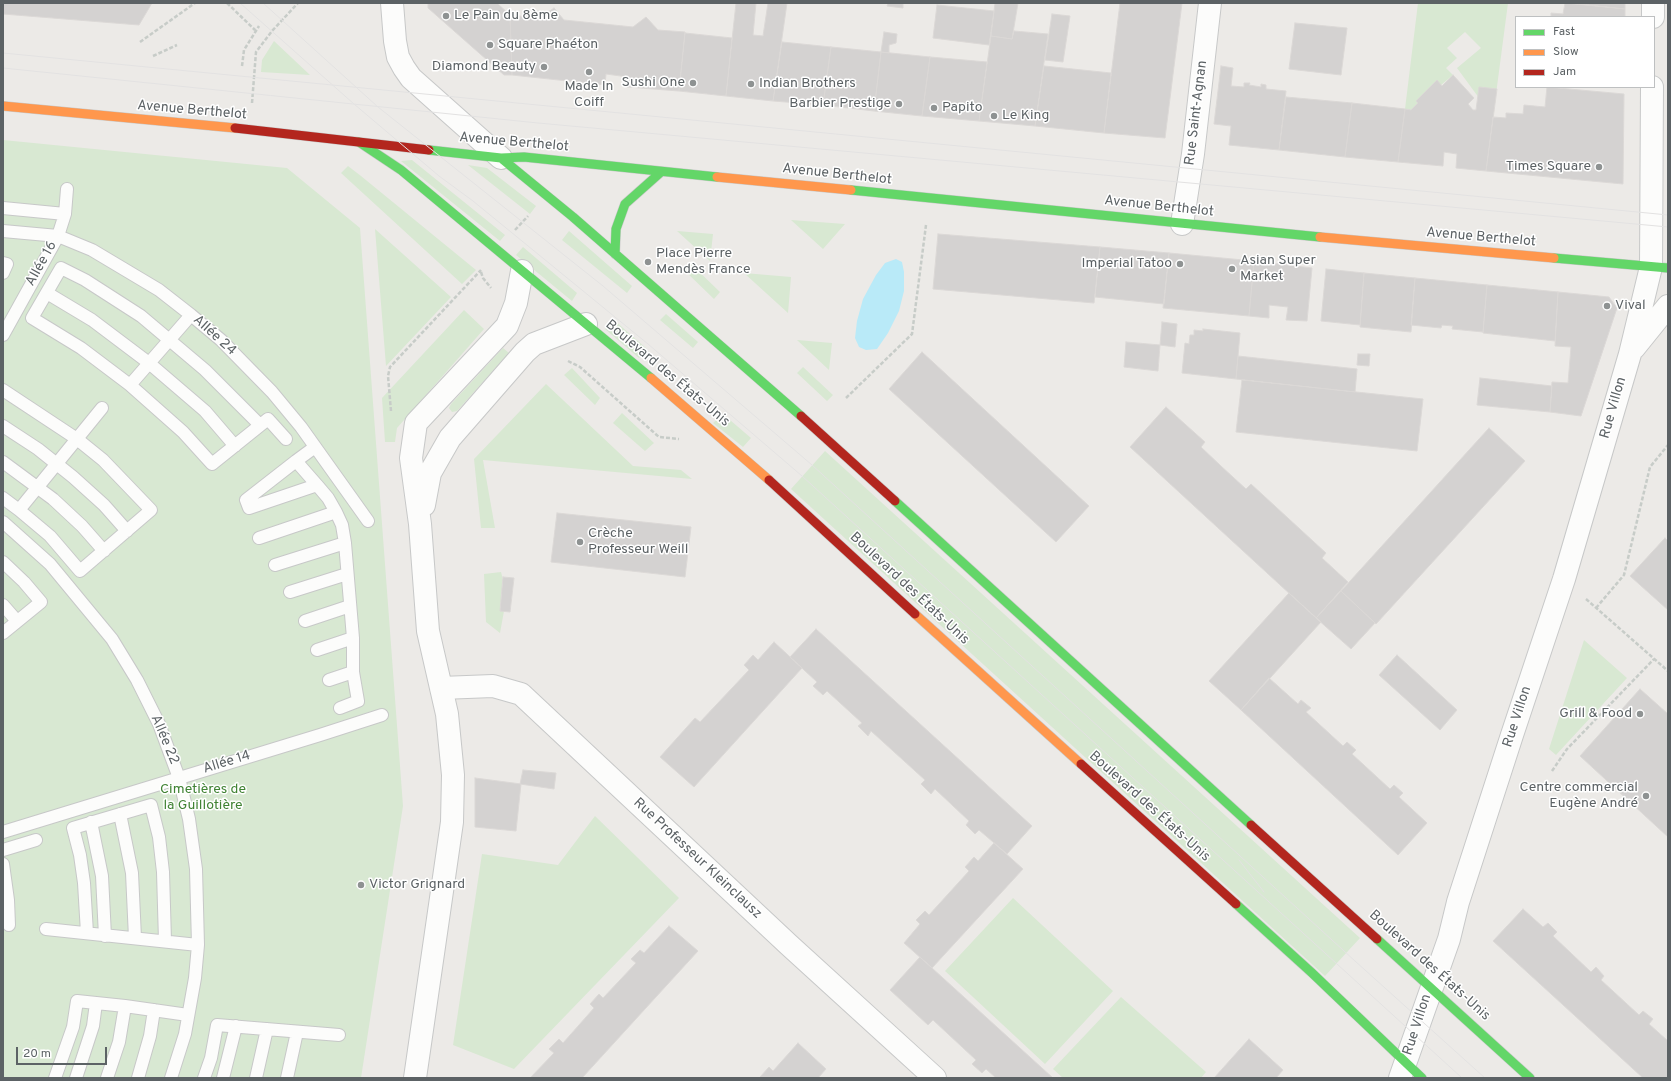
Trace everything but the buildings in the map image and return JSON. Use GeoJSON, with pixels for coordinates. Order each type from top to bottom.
{"type":"FeatureCollection","features":[{"type":"Feature","properties":{"kind":"main road","name":"Avenue Berthelot"},"geometry":{"type":"LineString","coordinates":[[3,106],[251,130],[501,158],[524,157],[1182,224],[1660,268]]}},
{"type":"Feature","properties":{"kind":"main road","name":"Boulevard des États-Unis"},"geometry":{"type":"LineString","coordinates":[[359,142],[401,170],[586,324],[770,481],[987,680],[1311,972],[1403,1071],[1422,1078]]}},
{"type":"Feature","properties":{"kind":"main road","name":"Boulevard des États-Unis"},"geometry":{"type":"LineString","coordinates":[[501,158],[615,254],[830,443],[1431,986],[1530,1078]]}},
{"type":"Feature","properties":{"kind":"main road"},"geometry":{"type":"LineString","coordinates":[[615,254],[616,229],[625,204],[662,172]]}},
{"type":"Feature","properties":{"kind":"street"},"geometry":{"type":"LineString","coordinates":[[392,3],[394,41],[404,68],[411,78],[501,158]]}},
{"type":"Feature","properties":{"kind":"street","name":"Rue Saint-Agnan"},"geometry":{"type":"LineString","coordinates":[[1182,224],[1193,154],[1210,3]]}},
{"type":"Feature","properties":{"kind":"street"},"geometry":{"type":"LineString","coordinates":[[1653,16],[1654,3]]}},
{"type":"Feature","properties":{"kind":"street","name":"Rue Villon"},"geometry":{"type":"LineString","coordinates":[[1403,1071],[1431,986],[1449,939],[1458,902],[1564,579],[1630,354],[1660,268],[1652,88]]}},
{"type":"Feature","properties":{"kind":"street"},"geometry":{"type":"LineString","coordinates":[[414,1078],[452,822],[453,775],[447,714],[428,632],[420,524],[411,458],[416,423],[507,326],[516,303],[522,271]]}},
{"type":"Feature","properties":{"kind":"street","name":"Rue Villon"},"geometry":{"type":"LineString","coordinates":[[1630,354],[1668,306]]}},
{"type":"Feature","properties":{"kind":"street"},"geometry":{"type":"LineString","coordinates":[[420,524],[430,473],[450,438],[534,344],[586,324]]}},
{"type":"Feature","properties":{"kind":"street","name":"Rue Professeur Kleinclausz"},"geometry":{"type":"LineString","coordinates":[[441,688],[493,686],[520,694],[783,940],[935,1078]]}},
{"type":"Feature","properties":{"kind":"lane","name":"Allée 16"},"geometry":{"type":"LineString","coordinates":[[3,335],[58,236],[65,214],[67,189]]}},
{"type":"Feature","properties":{"kind":"lane"},"geometry":{"type":"LineString","coordinates":[[3,208],[65,214]]}},
{"type":"Feature","properties":{"kind":"lane","name":"Allée 24"},"geometry":{"type":"LineString","coordinates":[[3,231],[58,236],[92,250],[159,290],[191,315],[221,340],[272,392],[315,446],[368,521]]}},
{"type":"Feature","properties":{"kind":"lane"},"geometry":{"type":"LineString","coordinates":[[3,263],[7,264],[3,273]]}},
{"type":"Feature","properties":{"kind":"lane"},"geometry":{"type":"LineString","coordinates":[[260,425],[216,381],[141,316],[113,297],[61,268],[32,318],[81,348],[130,385],[183,432],[212,464],[268,419],[286,439]]}},
{"type":"Feature","properties":{"kind":"lane"},"geometry":{"type":"LineString","coordinates":[[47,293],[92,320],[149,363],[205,411],[235,446]]}},
{"type":"Feature","properties":{"kind":"lane"},"geometry":{"type":"LineString","coordinates":[[130,385],[191,315]]}},
{"type":"Feature","properties":{"kind":"lane"},"geometry":{"type":"LineString","coordinates":[[3,390],[77,439],[103,460],[151,510],[80,570],[50,536],[3,498]]}},
{"type":"Feature","properties":{"kind":"lane"},"geometry":{"type":"LineString","coordinates":[[19,510],[102,408]]}},
{"type":"Feature","properties":{"kind":"lane"},"geometry":{"type":"LineString","coordinates":[[3,426],[57,464],[104,505],[127,531]]}},
{"type":"Feature","properties":{"kind":"lane"},"geometry":{"type":"LineString","coordinates":[[315,446],[246,500],[249,508],[317,485]]}},
{"type":"Feature","properties":{"kind":"lane"},"geometry":{"type":"LineString","coordinates":[[296,461],[328,498],[342,525],[345,543],[353,638],[353,672],[358,702],[340,708]]}},
{"type":"Feature","properties":{"kind":"lane"},"geometry":{"type":"LineString","coordinates":[[3,462],[38,488],[82,526],[104,551]]}},
{"type":"Feature","properties":{"kind":"lane"},"geometry":{"type":"LineString","coordinates":[[259,538],[336,512]]}},
{"type":"Feature","properties":{"kind":"lane","name":"Allée 22"},"geometry":{"type":"LineString","coordinates":[[3,522],[50,564],[112,639],[140,686],[159,724],[180,778],[189,819],[196,869],[198,945],[195,978],[185,1034],[171,1078]]}},
{"type":"Feature","properties":{"kind":"lane"},"geometry":{"type":"LineString","coordinates":[[275,565],[345,543]]}},
{"type":"Feature","properties":{"kind":"lane"},"geometry":{"type":"LineString","coordinates":[[3,562],[24,582],[40,602],[3,633]]}},
{"type":"Feature","properties":{"kind":"lane"},"geometry":{"type":"LineString","coordinates":[[290,592],[347,574]]}},
{"type":"Feature","properties":{"kind":"lane"},"geometry":{"type":"LineString","coordinates":[[3,605],[17,621]]}},
{"type":"Feature","properties":{"kind":"lane"},"geometry":{"type":"LineString","coordinates":[[305,621],[350,606]]}},
{"type":"Feature","properties":{"kind":"lane"},"geometry":{"type":"LineString","coordinates":[[317,650],[353,638]]}},
{"type":"Feature","properties":{"kind":"lane"},"geometry":{"type":"LineString","coordinates":[[329,680],[353,672]]}},
{"type":"Feature","properties":{"kind":"lane","name":"Allée 14"},"geometry":{"type":"LineString","coordinates":[[3,832],[382,715]]}},
{"type":"Feature","properties":{"kind":"lane"},"geometry":{"type":"LineString","coordinates":[[87,933],[83,876],[80,855],[73,828],[151,806],[164,872],[165,941]]}},
{"type":"Feature","properties":{"kind":"lane"},"geometry":{"type":"LineString","coordinates":[[120,814],[132,873],[136,938]]}},
{"type":"Feature","properties":{"kind":"lane"},"geometry":{"type":"LineString","coordinates":[[91,822],[102,876],[105,936]]}},
{"type":"Feature","properties":{"kind":"lane"},"geometry":{"type":"LineString","coordinates":[[3,850],[36,840]]}},
{"type":"Feature","properties":{"kind":"lane"},"geometry":{"type":"LineString","coordinates":[[3,864],[8,900],[9,925]]}},
{"type":"Feature","properties":{"kind":"lane"},"geometry":{"type":"LineString","coordinates":[[46,930],[198,945]]}},
{"type":"Feature","properties":{"kind":"lane"},"geometry":{"type":"LineString","coordinates":[[55,1078],[73,1027],[77,1001],[188,1015]]}},
{"type":"Feature","properties":{"kind":"lane"},"geometry":{"type":"LineString","coordinates":[[76,1078],[92,1026],[96,1003]]}},
{"type":"Feature","properties":{"kind":"lane"},"geometry":{"type":"LineString","coordinates":[[107,1078],[119,1042],[125,1006]]}},
{"type":"Feature","properties":{"kind":"lane"},"geometry":{"type":"LineString","coordinates":[[138,1078],[150,1036],[154,1010]]}},
{"type":"Feature","properties":{"kind":"lane"},"geometry":{"type":"LineString","coordinates":[[204,1078],[211,1058],[217,1025],[339,1035]]}},
{"type":"Feature","properties":{"kind":"lane"},"geometry":{"type":"LineString","coordinates":[[223,1078],[236,1026]]}},
{"type":"Feature","properties":{"kind":"lane"},"geometry":{"type":"LineString","coordinates":[[256,1078],[267,1029]]}},
{"type":"Feature","properties":{"kind":"lane"},"geometry":{"type":"LineString","coordinates":[[288,1078],[297,1032]]}},
{"type":"Feature","properties":{"kind":"path"},"geometry":{"type":"LineString","coordinates":[[140,42],[195,3]]}},
{"type":"Feature","properties":{"kind":"path"},"geometry":{"type":"LineString","coordinates":[[227,3],[255,30]]}},
{"type":"Feature","properties":{"kind":"path"},"geometry":{"type":"LineString","coordinates":[[251,130],[256,52],[272,31],[298,3]]}},
{"type":"Feature","properties":{"kind":"path"},"geometry":{"type":"LineString","coordinates":[[242,66],[244,50],[255,30],[259,26]]}},
{"type":"Feature","properties":{"kind":"path"},"geometry":{"type":"LineString","coordinates":[[153,56],[177,45]]}},
{"type":"Feature","properties":{"kind":"path"},"geometry":{"type":"LineString","coordinates":[[846,398],[912,334],[927,218]]}},
{"type":"Feature","properties":{"kind":"path"},"geometry":{"type":"LineString","coordinates":[[475,265],[480,270],[482,278],[512,314]]}},
{"type":"Feature","properties":{"kind":"path"},"geometry":{"type":"LineString","coordinates":[[1596,608],[1624,575],[1650,467],[1668,444]]}},
{"type":"Feature","properties":{"kind":"path"},"geometry":{"type":"LineString","coordinates":[[1564,579],[1668,671]]}},
{"type":"Feature","properties":{"kind":"path"},"geometry":{"type":"LineString","coordinates":[[1552,771],[1567,749],[1654,659]]}},
{"type":"Feature","properties":{"kind":"green space"},"geometry":{"type":"Polygon","coordinates":[[[1418,3],[1508,3],[1493,117],[1457,68],[1481,48],[1465,32],[1447,48],[1457,58],[1446,68],[1453,75],[1411,110],[1405,109],[1418,3]]]}},
{"type":"Feature","properties":{"kind":"green space"},"geometry":{"type":"Polygon","coordinates":[[[274,41],[310,75],[261,72],[262,60],[274,41]]]}},
{"type":"Feature","properties":{"kind":"green space","name":"Cimetières de la Guillotière"},"geometry":{"type":"Polygon","coordinates":[[[3,140],[287,168],[360,228],[403,806],[361,1078],[3,1078],[3,140]]]}},
{"type":"Feature","properties":{"kind":"green space"},"geometry":{"type":"Polygon","coordinates":[[[412,160],[505,235],[500,241],[401,161],[412,160]]]}},
{"type":"Feature","properties":{"kind":"green space"},"geometry":{"type":"Polygon","coordinates":[[[468,165],[487,168],[536,206],[530,214],[468,165]]]}},
{"type":"Feature","properties":{"kind":"green space"},"geometry":{"type":"Polygon","coordinates":[[[348,166],[476,270],[462,284],[341,173],[348,166]]]}},
{"type":"Feature","properties":{"kind":"green space"},"geometry":{"type":"Polygon","coordinates":[[[791,220],[845,224],[823,249],[791,220]]]}},
{"type":"Feature","properties":{"kind":"green space"},"geometry":{"type":"Polygon","coordinates":[[[375,229],[451,297],[386,366],[375,229]]]}},
{"type":"Feature","properties":{"kind":"green space"},"geometry":{"type":"Polygon","coordinates":[[[569,231],[632,286],[627,293],[562,240],[569,231]]]}},
{"type":"Feature","properties":{"kind":"green space"},"geometry":{"type":"Polygon","coordinates":[[[677,231],[713,234],[710,261],[677,231]]]}},
{"type":"Feature","properties":{"kind":"green space"},"geometry":{"type":"Polygon","coordinates":[[[523,247],[577,293],[572,301],[516,255],[523,247]]]}},
{"type":"Feature","properties":{"kind":"green space"},"geometry":{"type":"Polygon","coordinates":[[[690,263],[720,292],[714,299],[684,270],[690,263]]]}},
{"type":"Feature","properties":{"kind":"green space"},"geometry":{"type":"Polygon","coordinates":[[[744,273],[791,277],[788,313],[744,273]]]}},
{"type":"Feature","properties":{"kind":"green space"},"geometry":{"type":"Polygon","coordinates":[[[464,310],[484,329],[397,428],[395,442],[385,442],[382,398],[464,310]]]}},
{"type":"Feature","properties":{"kind":"green space"},"geometry":{"type":"Polygon","coordinates":[[[666,314],[698,342],[693,348],[660,320],[666,314]]]}},
{"type":"Feature","properties":{"kind":"green space"},"geometry":{"type":"Polygon","coordinates":[[[614,320],[647,349],[639,358],[605,329],[614,320]]]}},
{"type":"Feature","properties":{"kind":"green space"},"geometry":{"type":"Polygon","coordinates":[[[797,340],[832,343],[829,370],[797,340]]]}},
{"type":"Feature","properties":{"kind":"green space"},"geometry":{"type":"Polygon","coordinates":[[[503,348],[509,353],[457,411],[452,412],[449,408],[451,404],[503,348]]]}},
{"type":"Feature","properties":{"kind":"green space"},"geometry":{"type":"Polygon","coordinates":[[[803,367],[833,395],[827,401],[797,373],[803,367]]]}},
{"type":"Feature","properties":{"kind":"green space"},"geometry":{"type":"Polygon","coordinates":[[[572,368],[600,398],[595,405],[564,375],[572,368]]]}},
{"type":"Feature","properties":{"kind":"green space"},"geometry":{"type":"Polygon","coordinates":[[[546,384],[633,466],[681,470],[692,479],[483,460],[495,528],[481,528],[474,459],[546,384]]]}},
{"type":"Feature","properties":{"kind":"green space"},"geometry":{"type":"Polygon","coordinates":[[[622,413],[654,443],[645,451],[613,423],[622,413]]]}},
{"type":"Feature","properties":{"kind":"green space"},"geometry":{"type":"Polygon","coordinates":[[[723,414],[751,438],[743,447],[713,423],[723,414]]]}},
{"type":"Feature","properties":{"kind":"green space"},"geometry":{"type":"Polygon","coordinates":[[[825,451],[1360,938],[1325,976],[791,489],[825,451]]]}},
{"type":"Feature","properties":{"kind":"green space"},"geometry":{"type":"Polygon","coordinates":[[[501,572],[503,580],[500,611],[504,611],[500,633],[486,622],[484,574],[501,572]]]}},
{"type":"Feature","properties":{"kind":"green space"},"geometry":{"type":"Polygon","coordinates":[[[1584,640],[1627,678],[1556,755],[1549,749],[1584,640]]]}},
{"type":"Feature","properties":{"kind":"green space"},"geometry":{"type":"Polygon","coordinates":[[[595,816],[679,898],[514,1069],[453,1045],[482,854],[558,865],[595,816]]]}},
{"type":"Feature","properties":{"kind":"green space"},"geometry":{"type":"Polygon","coordinates":[[[1013,898],[1113,991],[1045,1064],[945,971],[1013,898]]]}},
{"type":"Feature","properties":{"kind":"green space"},"geometry":{"type":"Polygon","coordinates":[[[1121,997],[1206,1072],[1201,1078],[1063,1078],[1053,1069],[1121,997]]]}},
{"type":"Feature","properties":{"kind":"water"},"geometry":{"type":"Polygon","coordinates":[[[896,259],[902,262],[904,272],[904,291],[899,311],[888,333],[877,349],[866,350],[859,347],[855,338],[857,321],[863,299],[876,275],[885,263],[896,259]]]}},
{"type":"Feature","properties":{"kind":"tram line"},"geometry":{"type":"LineString","coordinates":[[240,3],[354,104],[439,176],[473,201],[648,344],[802,476],[1462,1078]]}},
{"type":"Feature","properties":{"kind":"tram line"},"geometry":{"type":"LineString","coordinates":[[263,3],[378,107],[603,286],[812,465],[1485,1078]]}},
{"type":"Feature","properties":{"kind":"tram line"},"geometry":{"type":"LineString","coordinates":[[3,53],[1668,215]]}},
{"type":"Feature","properties":{"kind":"tram line"},"geometry":{"type":"LineString","coordinates":[[3,68],[538,123],[1668,227]]}},
{"type":"Feature","properties":{"kind":"tram line"},"geometry":{"type":"LineString","coordinates":[[1239,860],[1264,892]]}},
{"type":"Feature","properties":{"kind":"traffic: fast"},"geometry":{"type":"LineString","coordinates":[[359,142],[401,170],[651,378]]}},
{"type":"Feature","properties":{"kind":"traffic: fast"},"geometry":{"type":"LineString","coordinates":[[429,150],[501,158],[524,157],[717,177]]}},
{"type":"Feature","properties":{"kind":"traffic: fast"},"geometry":{"type":"LineString","coordinates":[[501,158],[573,217],[801,416]]}},
{"type":"Feature","properties":{"kind":"traffic: fast"},"geometry":{"type":"LineString","coordinates":[[615,254],[616,229],[625,204],[661,172]]}},
{"type":"Feature","properties":{"kind":"traffic: fast"},"geometry":{"type":"LineString","coordinates":[[851,190],[1320,237]]}},
{"type":"Feature","properties":{"kind":"traffic: fast"},"geometry":{"type":"LineString","coordinates":[[1554,258],[1668,268]]}},
{"type":"Feature","properties":{"kind":"traffic: fast"},"geometry":{"type":"LineString","coordinates":[[895,501],[1251,825]]}},
{"type":"Feature","properties":{"kind":"traffic: fast"},"geometry":{"type":"LineString","coordinates":[[1236,904],[1311,972],[1422,1078]]}},
{"type":"Feature","properties":{"kind":"traffic: fast"},"geometry":{"type":"LineString","coordinates":[[1377,939],[1530,1078]]}},
{"type":"Feature","properties":{"kind":"traffic: slow"},"geometry":{"type":"LineString","coordinates":[[3,106],[235,128]]}},
{"type":"Feature","properties":{"kind":"traffic: slow"},"geometry":{"type":"LineString","coordinates":[[717,177],[851,190]]}},
{"type":"Feature","properties":{"kind":"traffic: slow"},"geometry":{"type":"LineString","coordinates":[[1320,237],[1554,258]]}},
{"type":"Feature","properties":{"kind":"traffic: slow"},"geometry":{"type":"LineString","coordinates":[[651,378],[769,480]]}},
{"type":"Feature","properties":{"kind":"traffic: slow"},"geometry":{"type":"LineString","coordinates":[[915,614],[1081,764]]}},
{"type":"Feature","properties":{"kind":"traffic: jam"},"geometry":{"type":"LineString","coordinates":[[235,128],[429,150]]}},
{"type":"Feature","properties":{"kind":"traffic: jam"},"geometry":{"type":"LineString","coordinates":[[801,416],[895,501]]}},
{"type":"Feature","properties":{"kind":"traffic: jam"},"geometry":{"type":"LineString","coordinates":[[769,480],[915,614]]}},
{"type":"Feature","properties":{"kind":"traffic: jam"},"geometry":{"type":"LineString","coordinates":[[1081,764],[1236,904]]}},
{"type":"Feature","properties":{"kind":"traffic: jam"},"geometry":{"type":"LineString","coordinates":[[1251,825],[1377,939]]}},
{"type":"Feature","properties":{"kind":"place","name":"Le Pain du 8ème"},"geometry":{"type":"Point","coordinates":[446,16]}},
{"type":"Feature","properties":{"kind":"place","name":"Square Phaéton"},"geometry":{"type":"Point","coordinates":[490,45]}},
{"type":"Feature","properties":{"kind":"place","name":"Diamond Beauty"},"geometry":{"type":"Point","coordinates":[544,67]}},
{"type":"Feature","properties":{"kind":"place","name":"Made In Coiff"},"geometry":{"type":"Point","coordinates":[589,72]}},
{"type":"Feature","properties":{"kind":"place","name":"Sushi One"},"geometry":{"type":"Point","coordinates":[693,83]}},
{"type":"Feature","properties":{"kind":"place","name":"Indian Brothers"},"geometry":{"type":"Point","coordinates":[751,84]}},
{"type":"Feature","properties":{"kind":"place","name":"Barbier Prestige"},"geometry":{"type":"Point","coordinates":[899,104]}},
{"type":"Feature","properties":{"kind":"place","name":"Papito"},"geometry":{"type":"Point","coordinates":[934,108]}},
{"type":"Feature","properties":{"kind":"place","name":"Le King"},"geometry":{"type":"Point","coordinates":[994,116]}},
{"type":"Feature","properties":{"kind":"place","name":"Times Square"},"geometry":{"type":"Point","coordinates":[1599,167]}},
{"type":"Feature","properties":{"kind":"place","name":"Place Pierre Mendès France"},"geometry":{"type":"Point","coordinates":[648,262]}},
{"type":"Feature","properties":{"kind":"place","name":"Imperial Tatoo"},"geometry":{"type":"Point","coordinates":[1180,264]}},
{"type":"Feature","properties":{"kind":"place","name":"Asian Super Market"},"geometry":{"type":"Point","coordinates":[1232,269]}},
{"type":"Feature","properties":{"kind":"place","name":"Vival"},"geometry":{"type":"Point","coordinates":[1607,306]}},
{"type":"Feature","properties":{"kind":"place","name":"Crèche Professeur Weill"},"geometry":{"type":"Point","coordinates":[580,542]}},
{"type":"Feature","properties":{"kind":"place","name":"Grill & Food"},"geometry":{"type":"Point","coordinates":[1640,714]}},
{"type":"Feature","properties":{"kind":"place","name":"Centre commercial Eugène André"},"geometry":{"type":"Point","coordinates":[1646,796]}},
{"type":"Feature","properties":{"kind":"place","name":"Victor Grignard"},"geometry":{"type":"Point","coordinates":[361,885]}}]}
